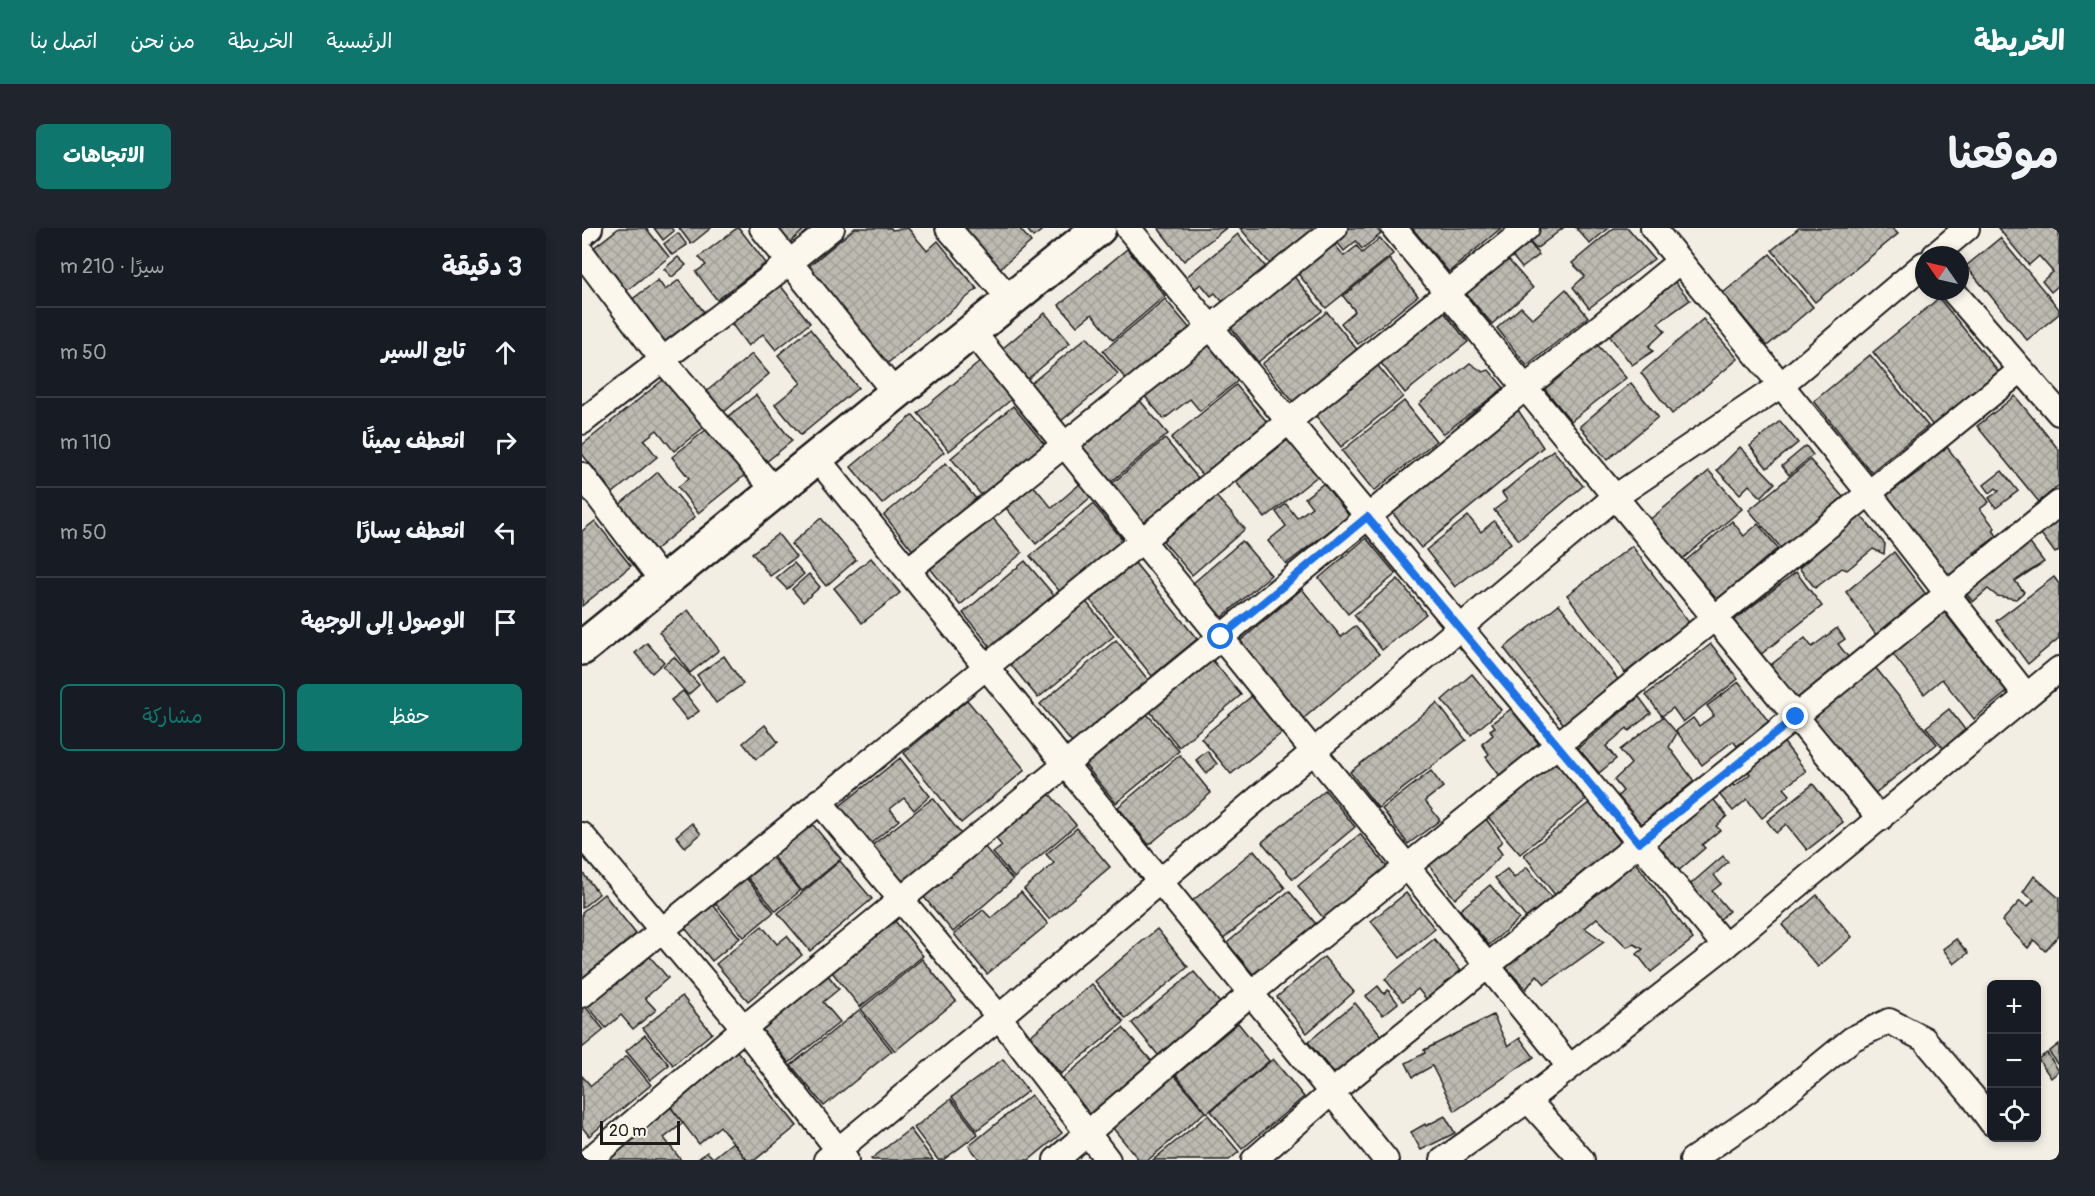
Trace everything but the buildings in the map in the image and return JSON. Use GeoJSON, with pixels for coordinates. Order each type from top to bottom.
{"type":"FeatureCollection","features":[{"type":"Feature","properties":{"kind":"street"},"geometry":{"type":"LineString","coordinates":[[582,235],[590,228]]}},
{"type":"Feature","properties":{"kind":"street"},"geometry":{"type":"LineString","coordinates":[[762,228],[895,393]]}},
{"type":"Feature","properties":{"kind":"street"},"geometry":{"type":"LineString","coordinates":[[582,422],[790,263],[832,228]]}},
{"type":"Feature","properties":{"kind":"street"},"geometry":{"type":"LineString","coordinates":[[948,228],[1011,300]]}},
{"type":"Feature","properties":{"kind":"street"},"geometry":{"type":"LineString","coordinates":[[582,648],[1099,228]]}},
{"type":"Feature","properties":{"kind":"street"},"geometry":{"type":"LineString","coordinates":[[1128,228],[1725,946]]}},
{"type":"Feature","properties":{"kind":"street"},"geometry":{"type":"LineString","coordinates":[[908,570],[1335,228]]}},
{"type":"Feature","properties":{"kind":"street"},"geometry":{"type":"LineString","coordinates":[[1394,228],[1880,819]]}},
{"type":"Feature","properties":{"kind":"street"},"geometry":{"type":"LineString","coordinates":[[582,995],[1527,228]]}},
{"type":"Feature","properties":{"kind":"street"},"geometry":{"type":"LineString","coordinates":[[1653,228],[1869,493],[2026,695]]}},
{"type":"Feature","properties":{"kind":"street"},"geometry":{"type":"LineString","coordinates":[[1946,246],[1967,228]]}},
{"type":"Feature","properties":{"kind":"street"},"geometry":{"type":"LineString","coordinates":[[582,254],[662,359],[775,491]]}},
{"type":"Feature","properties":{"kind":"street"},"geometry":{"type":"LineString","coordinates":[[582,1154],[588,1160],[744,1028],[1680,261]]}},
{"type":"Feature","properties":{"kind":"street"},"geometry":{"type":"LineString","coordinates":[[582,835],[744,1028],[836,1157],[1616,497],[1780,385],[1915,272]]}},
{"type":"Feature","properties":{"kind":"street"},"geometry":{"type":"LineString","coordinates":[[1961,300],[2059,413]]}},
{"type":"Feature","properties":{"kind":"street"},"geometry":{"type":"LineString","coordinates":[[972,331],[1569,1066]]}},
{"type":"Feature","properties":{"kind":"street"},"geometry":{"type":"LineString","coordinates":[[1056,1160],[1251,993],[2021,370]]}},
{"type":"Feature","properties":{"kind":"street"},"geometry":{"type":"LineString","coordinates":[[816,457],[1386,1160]]}},
{"type":"Feature","properties":{"kind":"street"},"geometry":{"type":"LineString","coordinates":[[582,475],[663,582]]}},
{"type":"Feature","properties":{"kind":"street"},"geometry":{"type":"LineString","coordinates":[[1254,1160],[1332,1092],[2059,503]]}},
{"type":"Feature","properties":{"kind":"street"},"geometry":{"type":"LineString","coordinates":[[1443,1160],[1528,1100],[1725,946],[2059,669]]}},
{"type":"Feature","properties":{"kind":"street"},"geometry":{"type":"LineString","coordinates":[[819,801],[999,1017],[1108,1160]]}},
{"type":"Feature","properties":{"kind":"street"},"geometry":{"type":"LineString","coordinates":[[1691,1160],[1764,1111],[1852,1039],[1889,1021],[1924,1039],[1987,1116]]}},
{"type":"Feature","properties":{"kind":"street"},"geometry":{"type":"LineString","coordinates":[[1528,1100],[1582,1160]]}},
{"type":"Feature","properties":{"kind":"street"},"geometry":{"type":"LineString","coordinates":[[1691,1160],[1703,1160]]}},
{"type":"Feature","properties":{"kind":"route"},"geometry":{"type":"LineString","coordinates":[[1221,637],[1367,517],[1639,843],[1796,717]]}}]}
